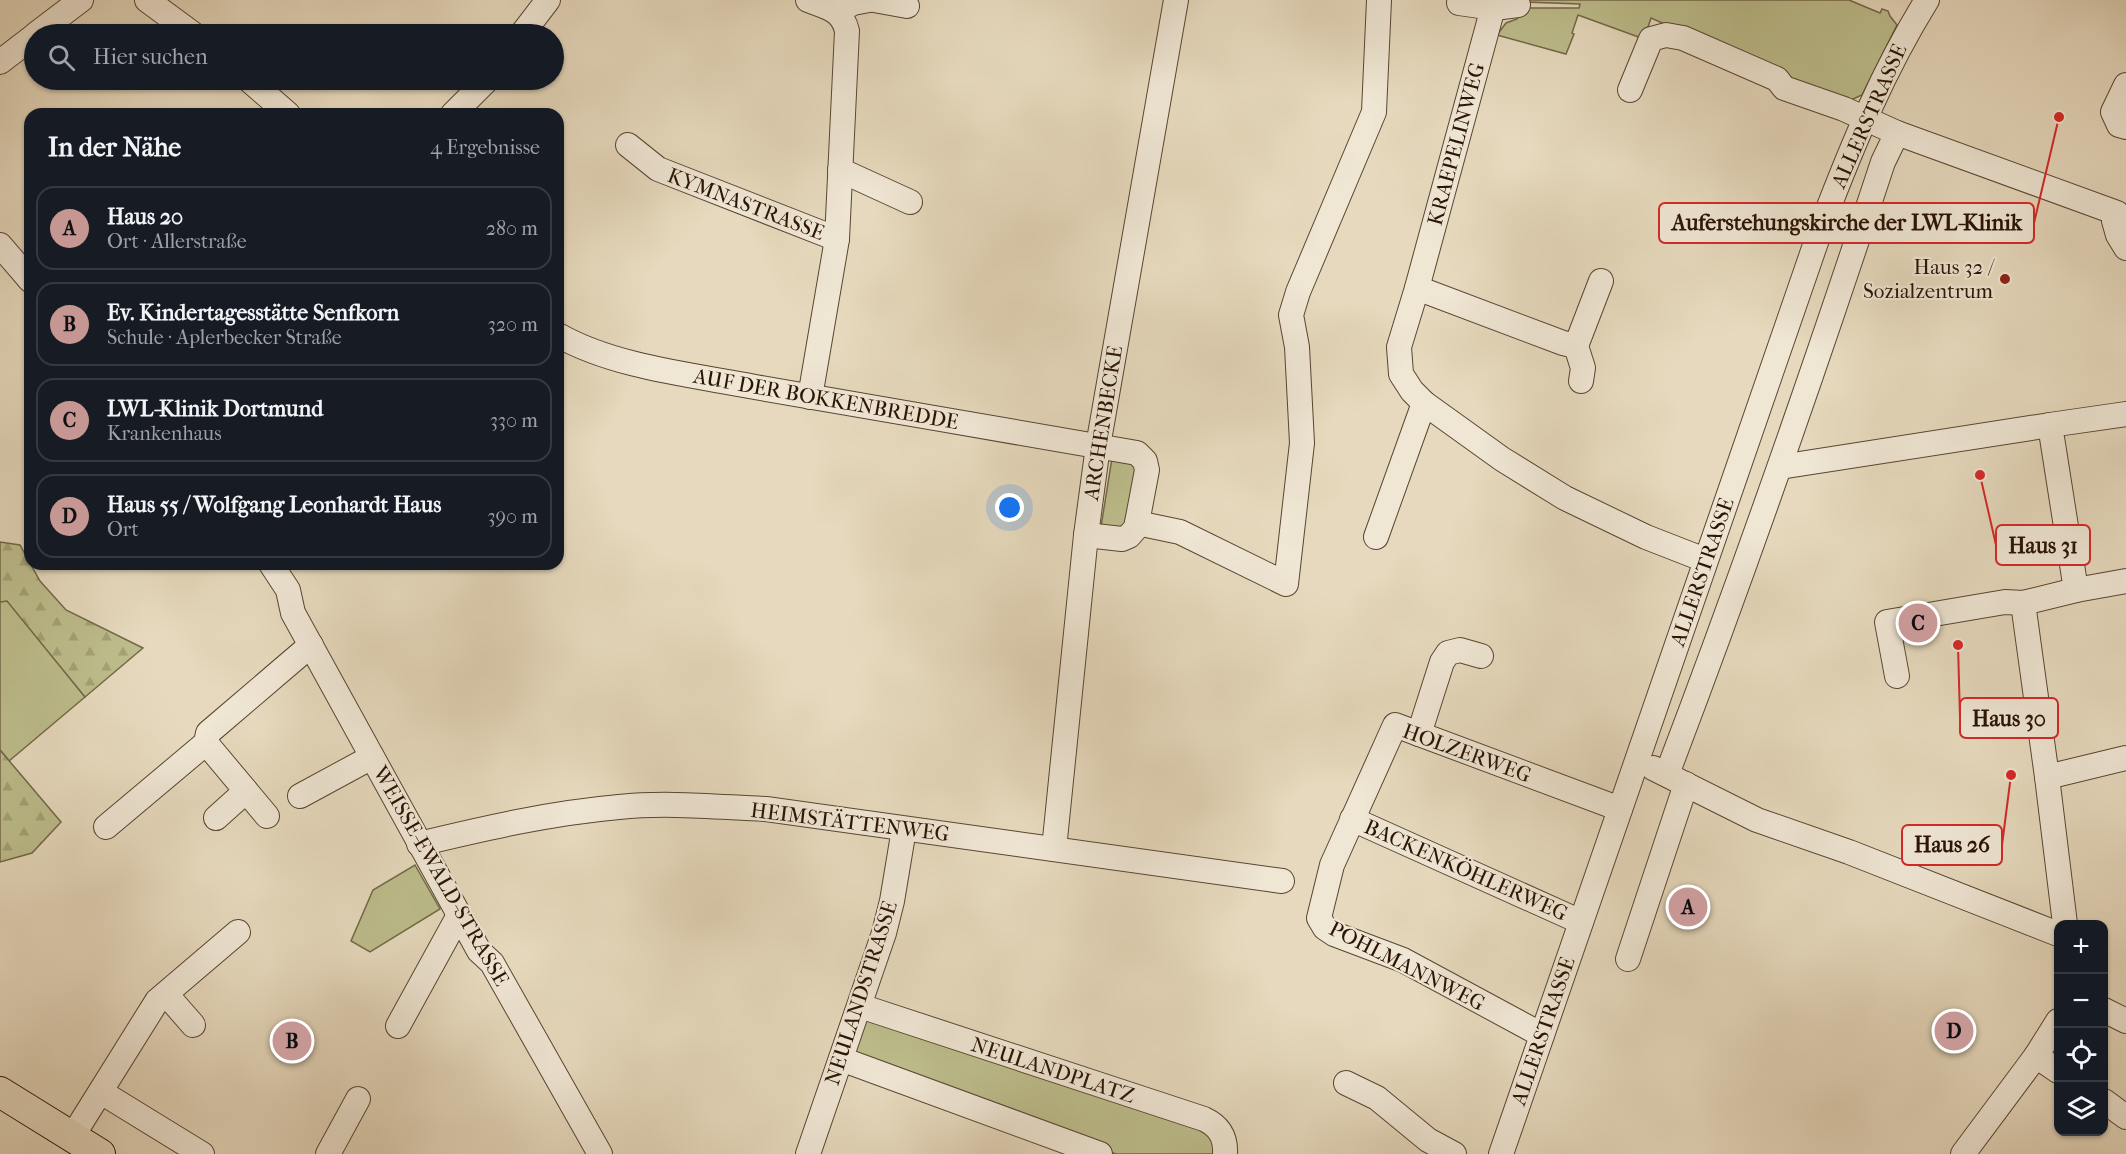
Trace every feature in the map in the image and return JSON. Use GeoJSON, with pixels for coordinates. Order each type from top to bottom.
{"type":"FeatureCollection","features":[{"type":"Feature","properties":{"kind":"main road"},"geometry":{"type":"LineString","coordinates":[[0,1092],[100,1154]]}},
{"type":"Feature","properties":{"kind":"street"},"geometry":{"type":"LineString","coordinates":[[49,24],[81,0]]}},
{"type":"Feature","properties":{"kind":"street"},"geometry":{"type":"LineString","coordinates":[[147,0],[179,24]]}},
{"type":"Feature","properties":{"kind":"street"},"geometry":{"type":"LineString","coordinates":[[808,0],[837,12],[844,20],[847,31],[837,239],[810,397]]}},
{"type":"Feature","properties":{"kind":"street"},"geometry":{"type":"LineString","coordinates":[[837,12],[853,3],[871,0],[907,6]]}},
{"type":"Feature","properties":{"kind":"street","name":"ARCHENBECKE"},"geometry":{"type":"LineString","coordinates":[[1054,849],[1086,535],[1098,446],[1176,0]]}},
{"type":"Feature","properties":{"kind":"street"},"geometry":{"type":"LineString","coordinates":[[1086,535],[1122,539],[1129,536],[1137,523],[1180,532],[1286,584],[1302,443],[1297,347],[1291,315],[1298,292],[1374,112],[1379,0]]}},
{"type":"Feature","properties":{"kind":"street","name":"ALLERSTRASSE"},"geometry":{"type":"LineString","coordinates":[[1501,1154],[1823,222],[1865,117],[1927,0]]}},
{"type":"Feature","properties":{"kind":"street"},"geometry":{"type":"LineString","coordinates":[[1459,3],[1518,5]]}},
{"type":"Feature","properties":{"kind":"street"},"geometry":{"type":"LineString","coordinates":[[527,24],[536,4]]}},
{"type":"Feature","properties":{"kind":"street","name":"KRAEPELINWEG"},"geometry":{"type":"LineString","coordinates":[[1495,4],[1399,347],[1401,374],[1412,391],[1424,403],[1502,459],[1565,498],[1646,537],[1706,560]]}},
{"type":"Feature","properties":{"kind":"street"},"geometry":{"type":"LineString","coordinates":[[1630,90],[1651,39],[1666,35],[1683,38],[1777,79],[1784,88],[1865,117],[1897,133],[2117,213],[2114,220],[2118,235],[2126,248]]}},
{"type":"Feature","properties":{"kind":"street"},"geometry":{"type":"LineString","coordinates":[[0,62],[24,43]]}},
{"type":"Feature","properties":{"kind":"street"},"geometry":{"type":"LineString","coordinates":[[2126,85],[2113,112],[2119,124],[2126,128]]}},
{"type":"Feature","properties":{"kind":"street"},"geometry":{"type":"LineString","coordinates":[[260,90],[281,108]]}},
{"type":"Feature","properties":{"kind":"street"},"geometry":{"type":"LineString","coordinates":[[459,108],[477,90]]}},
{"type":"Feature","properties":{"kind":"street"},"geometry":{"type":"LineString","coordinates":[[1628,959],[1677,779],[1720,636],[1883,162],[1897,133]]}},
{"type":"Feature","properties":{"kind":"street","name":"KYMNASTRASSE"},"geometry":{"type":"LineString","coordinates":[[628,145],[658,169],[837,239]]}},
{"type":"Feature","properties":{"kind":"street"},"geometry":{"type":"LineString","coordinates":[[840,170],[910,202]]}},
{"type":"Feature","properties":{"kind":"street"},"geometry":{"type":"LineString","coordinates":[[0,245],[24,273]]}},
{"type":"Feature","properties":{"kind":"street"},"geometry":{"type":"LineString","coordinates":[[1581,381],[1583,368],[1576,346],[1601,281]]}},
{"type":"Feature","properties":{"kind":"street"},"geometry":{"type":"LineString","coordinates":[[1417,288],[1576,346]]}},
{"type":"Feature","properties":{"kind":"street","name":"AUF DER BOKKENBREDDE"},"geometry":{"type":"LineString","coordinates":[[564,337],[611,356],[652,367],[810,397],[1137,453],[1145,460],[1147,470],[1137,523]]}},
{"type":"Feature","properties":{"kind":"street"},"geometry":{"type":"LineString","coordinates":[[1376,537],[1424,403]]}},
{"type":"Feature","properties":{"kind":"street"},"geometry":{"type":"LineString","coordinates":[[1780,467],[2126,414]]}},
{"type":"Feature","properties":{"kind":"street"},"geometry":{"type":"LineString","coordinates":[[2050,426],[2076,590]]}},
{"type":"Feature","properties":{"kind":"street","name":"WEISSE-EWALD-STRASSE"},"geometry":{"type":"LineString","coordinates":[[275,570],[288,590],[293,613],[419,844],[479,951],[492,963],[600,1154]]}},
{"type":"Feature","properties":{"kind":"street"},"geometry":{"type":"LineString","coordinates":[[1897,676],[1887,622],[2005,602],[2023,603],[2126,581]]}},
{"type":"Feature","properties":{"kind":"street"},"geometry":{"type":"LineString","coordinates":[[2023,603],[2065,920]]}},
{"type":"Feature","properties":{"kind":"street"},"geometry":{"type":"LineString","coordinates":[[106,827],[206,743],[208,733],[311,645]]}},
{"type":"Feature","properties":{"kind":"street"},"geometry":{"type":"LineString","coordinates":[[1419,734],[1442,662],[1448,653],[1460,651],[1481,656]]}},
{"type":"Feature","properties":{"kind":"street","name":"HOLZERWEG"},"geometry":{"type":"LineString","coordinates":[[1322,903],[1332,865],[1395,725],[1620,810]]}},
{"type":"Feature","properties":{"kind":"street"},"geometry":{"type":"LineString","coordinates":[[206,743],[267,816]]}},
{"type":"Feature","properties":{"kind":"street"},"geometry":{"type":"LineString","coordinates":[[300,796],[372,757]]}},
{"type":"Feature","properties":{"kind":"street"},"geometry":{"type":"LineString","coordinates":[[2047,777],[2126,758]]}},
{"type":"Feature","properties":{"kind":"street"},"geometry":{"type":"LineString","coordinates":[[1636,762],[1677,779],[1757,820],[1849,852],[2054,931]]}},
{"type":"Feature","properties":{"kind":"street"},"geometry":{"type":"LineString","coordinates":[[216,818],[246,791]]}},
{"type":"Feature","properties":{"kind":"street","name":"HEIMSTÄTTENWEG"},"geometry":{"type":"LineString","coordinates":[[419,844],[505,823],[619,807],[689,805],[766,809],[1282,881]]}},
{"type":"Feature","properties":{"kind":"street","name":"BACKENKÖHLERWEG"},"geometry":{"type":"LineString","coordinates":[[1352,819],[1581,922]]}},
{"type":"Feature","properties":{"kind":"street","name":"NEULANDSTRASSE"},"geometry":{"type":"LineString","coordinates":[[808,1154],[884,933],[892,901],[904,829]]}},
{"type":"Feature","properties":{"kind":"street","name":"POHLMANNWEG"},"geometry":{"type":"LineString","coordinates":[[1322,903],[1319,918],[1325,928],[1334,934],[1403,960],[1542,1035]]}},
{"type":"Feature","properties":{"kind":"street"},"geometry":{"type":"LineString","coordinates":[[398,1026],[459,915]]}},
{"type":"Feature","properties":{"kind":"street"},"geometry":{"type":"LineString","coordinates":[[72,1137],[157,1001],[238,932]]}},
{"type":"Feature","properties":{"kind":"street"},"geometry":{"type":"LineString","coordinates":[[166,994],[193,1025]]}},
{"type":"Feature","properties":{"kind":"street","name":"NEULANDPLATZ"},"geometry":{"type":"LineString","coordinates":[[860,1006],[1204,1119],[1215,1125],[1221,1133],[1226,1145],[1225,1154]]}},
{"type":"Feature","properties":{"kind":"street"},"geometry":{"type":"LineString","coordinates":[[2108,1012],[2126,1021]]}},
{"type":"Feature","properties":{"kind":"street"},"geometry":{"type":"LineString","coordinates":[[1963,1154],[2036,1056],[2054,1027]]}},
{"type":"Feature","properties":{"kind":"street"},"geometry":{"type":"LineString","coordinates":[[2036,1056],[2054,1068]]}},
{"type":"Feature","properties":{"kind":"street"},"geometry":{"type":"LineString","coordinates":[[841,1059],[1100,1154]]}},
{"type":"Feature","properties":{"kind":"street"},"geometry":{"type":"LineString","coordinates":[[1346,1083],[1377,1098],[1428,1140],[1454,1154]]}},
{"type":"Feature","properties":{"kind":"street"},"geometry":{"type":"LineString","coordinates":[[101,1092],[202,1154]]}},
{"type":"Feature","properties":{"kind":"street"},"geometry":{"type":"LineString","coordinates":[[328,1154],[358,1099]]}},
{"type":"Feature","properties":{"kind":"street"},"geometry":{"type":"LineString","coordinates":[[2108,1104],[2126,1117]]}},
{"type":"Feature","properties":{"kind":"green space"},"geometry":{"type":"Polygon","coordinates":[[[1522,0],[1849,0],[1880,13],[1882,9],[1888,11],[1897,25],[1862,95],[1851,100],[1837,100],[1651,18],[1644,39],[1578,15],[1566,54],[1497,35],[1506,23],[1517,19],[1522,8],[1579,8],[1580,4],[1522,2],[1522,0]]]}},
{"type":"Feature","properties":{"kind":"green space"},"geometry":{"type":"Polygon","coordinates":[[[1113,452],[1138,463],[1131,524],[1100,533],[1113,452]]]}},
{"type":"Feature","properties":{"kind":"green space"},"geometry":{"type":"Polygon","coordinates":[[[0,542],[20,545],[24,552],[24,570],[34,570],[40,581],[66,610],[143,648],[85,697],[7,601],[0,602],[0,542]]]}},
{"type":"Feature","properties":{"kind":"green space"},"geometry":{"type":"Polygon","coordinates":[[[7,600],[85,697],[9,761],[0,750],[0,602],[7,600]]]}},
{"type":"Feature","properties":{"kind":"green space"},"geometry":{"type":"Polygon","coordinates":[[[0,750],[61,822],[32,853],[0,862],[0,750]]]}},
{"type":"Feature","properties":{"kind":"green space"},"geometry":{"type":"Polygon","coordinates":[[[415,865],[440,909],[370,952],[351,941],[373,890],[415,865]]]}},
{"type":"Feature","properties":{"kind":"green space"},"geometry":{"type":"Polygon","coordinates":[[[866,1019],[1209,1130],[1217,1154],[1116,1154],[855,1056],[853,1053],[866,1019]]]}},
{"type":"Feature","properties":{"kind":"place","name":"Auferstehungskirche der LWL-Klinik"},"geometry":{"type":"Point","coordinates":[2059,117]}},
{"type":"Feature","properties":{"kind":"place","name":"Haus 32 / Sozialzentrum"},"geometry":{"type":"Point","coordinates":[2005,279]}},
{"type":"Feature","properties":{"kind":"place","name":"Haus 31"},"geometry":{"type":"Point","coordinates":[1980,475]}},
{"type":"Feature","properties":{"kind":"place","name":"LWL-Klinik Dortmund"},"geometry":{"type":"Point","coordinates":[1918,623]}},
{"type":"Feature","properties":{"kind":"place","name":"Haus 30"},"geometry":{"type":"Point","coordinates":[1958,645]}},
{"type":"Feature","properties":{"kind":"place","name":"Haus 26"},"geometry":{"type":"Point","coordinates":[2011,775]}},
{"type":"Feature","properties":{"kind":"place","name":"Haus 20"},"geometry":{"type":"Point","coordinates":[1688,907]}},
{"type":"Feature","properties":{"kind":"place","name":"Haus 55 / Wolfgang Leonhardt Haus"},"geometry":{"type":"Point","coordinates":[1954,1031]}},
{"type":"Feature","properties":{"kind":"place","name":"Ev. Kindertagesstätte Senfkorn"},"geometry":{"type":"Point","coordinates":[292,1041]}}]}
